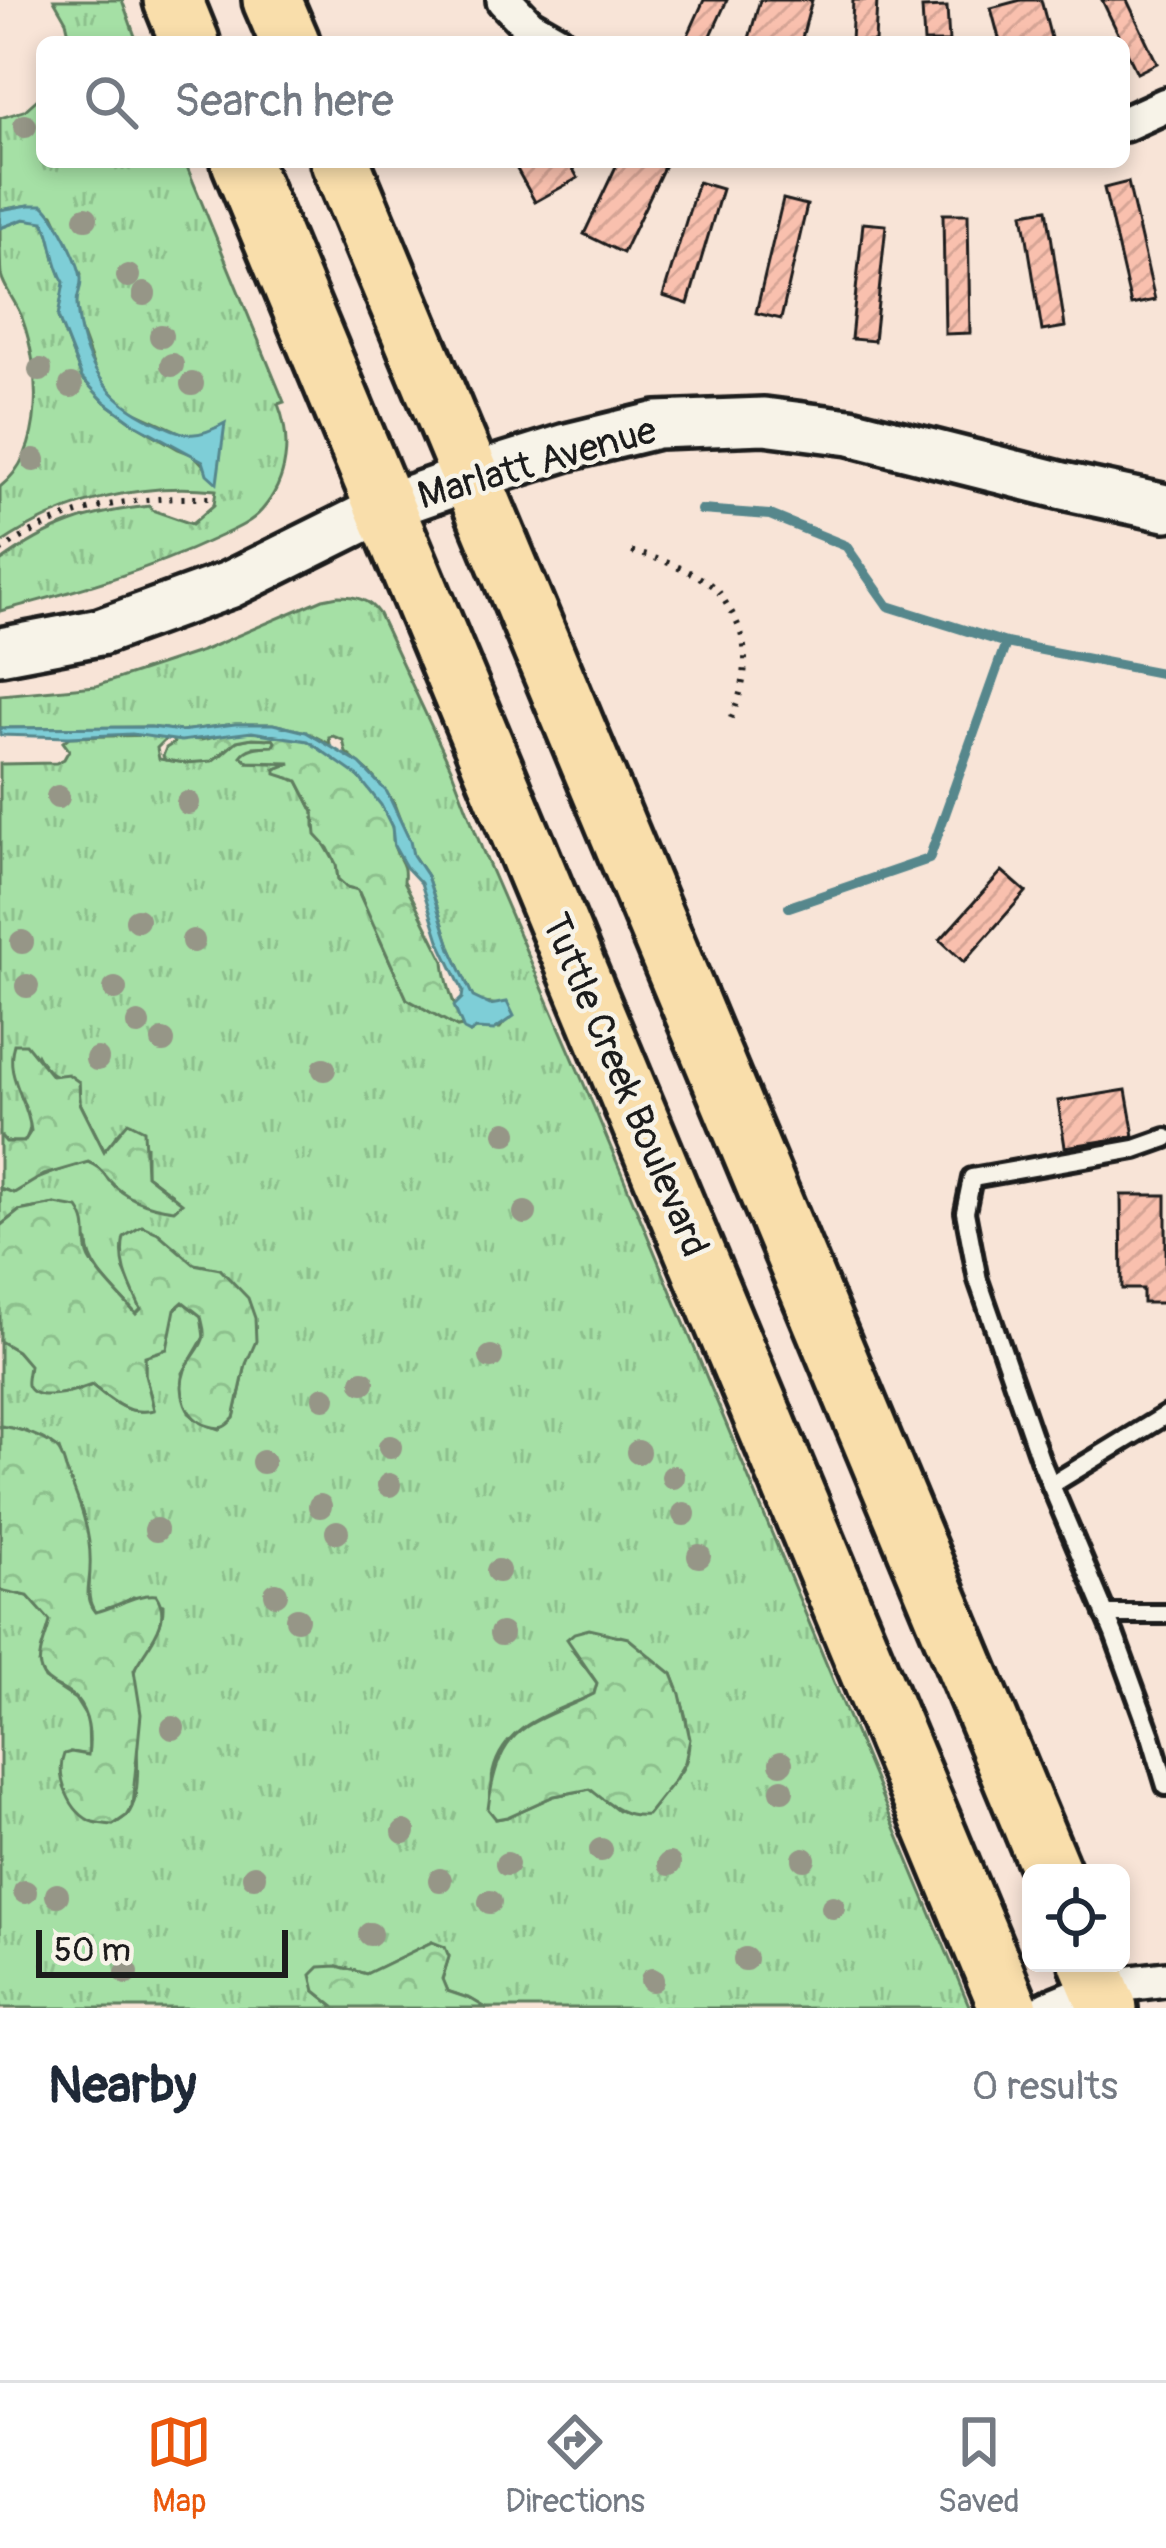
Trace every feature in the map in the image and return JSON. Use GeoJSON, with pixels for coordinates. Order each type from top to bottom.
{"type":"FeatureCollection","features":[{"type":"Feature","properties":{"kind":"highway"},"geometry":{"type":"LineString","coordinates":[[172,0],[187,36]]}},
{"type":"Feature","properties":{"kind":"highway"},"geometry":{"type":"LineString","coordinates":[[272,0],[287,36]]}},
{"type":"Feature","properties":{"kind":"highway","name":"Tuttle Creek Boulevard"},"geometry":{"type":"LineString","coordinates":[[244,168],[1009,2008]]}},
{"type":"Feature","properties":{"kind":"highway"},"geometry":{"type":"LineString","coordinates":[[342,168],[1048,1864]]}},
{"type":"Feature","properties":{"kind":"street"},"geometry":{"type":"LineString","coordinates":[[504,0],[529,26],[546,36]]}},
{"type":"Feature","properties":{"kind":"street"},"geometry":{"type":"LineString","coordinates":[[1130,121],[1166,106]]}},
{"type":"Feature","properties":{"kind":"street","name":"Marlatt Avenue"},"geometry":{"type":"LineString","coordinates":[[0,651],[100,632],[229,585],[386,507],[567,447],[657,424],[764,421],[850,432],[1166,508]]}},
{"type":"Feature","properties":{"kind":"street"},"geometry":{"type":"LineString","coordinates":[[1086,1991],[1166,1979]]}},
{"type":"Feature","properties":{"kind":"lane"},"geometry":{"type":"LineString","coordinates":[[1163,1136],[1135,1149],[972,1178],[965,1212],[978,1280],[1166,1786]]}},
{"type":"Feature","properties":{"kind":"lane"},"geometry":{"type":"LineString","coordinates":[[1051,1485],[1166,1415]]}},
{"type":"Feature","properties":{"kind":"lane"},"geometry":{"type":"LineString","coordinates":[[1105,1614],[1166,1614]]}},
{"type":"Feature","properties":{"kind":"path"},"geometry":{"type":"LineString","coordinates":[[0,551],[40,526],[99,506],[157,497],[216,498]]}},
{"type":"Feature","properties":{"kind":"path"},"geometry":{"type":"LineString","coordinates":[[632,551],[663,559],[717,590],[741,625],[742,692],[730,720]]}},
{"type":"Feature","properties":{"kind":"green space"},"geometry":{"type":"Polygon","coordinates":[[[54,0],[122,0],[135,36],[70,36],[54,0]]]}},
{"type":"Feature","properties":{"kind":"green space"},"geometry":{"type":"Polygon","coordinates":[[[36,100],[36,168],[187,168],[284,402],[278,404],[286,445],[282,473],[271,498],[240,527],[136,571],[0,611],[0,562],[36,539],[89,517],[150,506],[192,524],[214,505],[216,490],[159,489],[103,498],[50,516],[0,544],[0,487],[25,452],[32,431],[35,384],[22,318],[1,275],[0,228],[24,219],[44,221],[65,282],[58,317],[82,378],[105,402],[194,455],[206,468],[224,424],[202,435],[186,435],[125,407],[98,378],[79,326],[76,297],[81,274],[53,214],[29,205],[0,210],[0,118],[24,111],[36,100]]]}},
{"type":"Feature","properties":{"kind":"green space"},"geometry":{"type":"Polygon","coordinates":[[[356,598],[379,614],[451,768],[970,2008],[486,2008],[447,1991],[442,1980],[449,1956],[432,1942],[366,1974],[337,1966],[315,1991],[336,2008],[0,2008],[0,1590],[28,1596],[51,1621],[39,1664],[45,1679],[75,1699],[88,1720],[89,1755],[71,1752],[90,1821],[113,1825],[128,1814],[134,1802],[138,1767],[134,1673],[159,1626],[163,1605],[133,1597],[117,1608],[95,1612],[84,1536],[59,1449],[25,1431],[0,1427],[0,1341],[30,1365],[77,1391],[92,1385],[113,1402],[145,1411],[154,1409],[145,1356],[151,1355],[183,1302],[201,1316],[204,1337],[183,1373],[189,1413],[219,1429],[234,1418],[246,1364],[220,1269],[194,1264],[124,1270],[141,1309],[137,1315],[99,1271],[88,1242],[55,1204],[19,1211],[0,1226],[0,1188],[88,1162],[100,1167],[109,1181],[173,1195],[146,1175],[146,1146],[117,1134],[105,1152],[80,1103],[79,1082],[54,1074],[37,1055],[21,1096],[30,1119],[27,1136],[24,1142],[6,1142],[0,1135],[0,764],[56,763],[69,750],[63,742],[69,737],[155,735],[167,738],[157,748],[159,759],[186,763],[220,756],[237,741],[273,739],[273,746],[254,747],[248,762],[292,764],[276,769],[298,781],[314,812],[314,826],[336,864],[338,879],[357,889],[407,999],[470,1033],[503,1024],[500,1005],[473,997],[393,801],[346,753],[343,740],[329,737],[330,744],[273,724],[181,731],[0,728],[0,695],[96,686],[202,651],[323,599],[356,598]],[[573,1651],[597,1683],[594,1694],[533,1721],[508,1742],[493,1772],[496,1819],[554,1796],[591,1789],[618,1811],[670,1783],[680,1772],[689,1746],[686,1716],[672,1674],[573,1651]]]}},
{"type":"Feature","properties":{"kind":"green space"},"geometry":{"type":"Polygon","coordinates":[[[239,732],[282,734],[319,746],[345,764],[379,801],[392,827],[404,881],[444,961],[463,1026],[407,999],[358,890],[338,879],[328,848],[316,835],[314,812],[298,781],[276,774],[276,769],[291,763],[248,762],[241,756],[251,749],[273,746],[273,739],[237,741],[212,761],[186,763],[163,756],[174,743],[171,738],[201,740],[239,732]]]}},
{"type":"Feature","properties":{"kind":"green space"},"geometry":{"type":"Polygon","coordinates":[[[14,1044],[26,1044],[52,1076],[68,1074],[79,1082],[80,1103],[104,1151],[128,1122],[144,1130],[146,1175],[182,1203],[174,1210],[139,1201],[116,1188],[88,1162],[44,1175],[14,1193],[0,1188],[0,1135],[6,1142],[24,1142],[31,1131],[14,1078],[14,1044]]]}},
{"type":"Feature","properties":{"kind":"green space"},"geometry":{"type":"Polygon","coordinates":[[[55,1204],[78,1208],[91,1260],[136,1314],[141,1309],[126,1274],[123,1247],[124,1237],[142,1226],[158,1233],[194,1264],[220,1269],[248,1298],[256,1341],[229,1424],[217,1428],[201,1423],[185,1404],[185,1370],[204,1333],[201,1316],[183,1302],[175,1309],[167,1349],[145,1356],[154,1410],[128,1409],[92,1385],[57,1394],[31,1391],[29,1365],[0,1341],[0,1226],[19,1211],[55,1204]]]}},
{"type":"Feature","properties":{"kind":"green space"},"geometry":{"type":"Polygon","coordinates":[[[1,1426],[41,1438],[60,1453],[87,1529],[88,1596],[95,1612],[148,1595],[156,1595],[161,1605],[156,1634],[134,1670],[141,1714],[132,1806],[113,1825],[85,1817],[71,1803],[63,1783],[64,1754],[88,1755],[89,1733],[76,1699],[46,1679],[40,1668],[50,1621],[28,1596],[0,1590],[1,1426]]]}},
{"type":"Feature","properties":{"kind":"green space"},"geometry":{"type":"Polygon","coordinates":[[[589,1629],[628,1638],[672,1674],[690,1739],[685,1762],[647,1815],[623,1812],[590,1789],[554,1796],[496,1819],[488,1809],[493,1780],[508,1743],[533,1722],[594,1694],[597,1683],[567,1639],[589,1629]]]}},
{"type":"Feature","properties":{"kind":"green space"},"geometry":{"type":"Polygon","coordinates":[[[432,1942],[445,1947],[449,1957],[442,1979],[447,1991],[486,2008],[336,2008],[315,1991],[311,1975],[319,1967],[337,1966],[366,1974],[432,1942]]]}},
{"type":"Feature","properties":{"kind":"water"},"geometry":{"type":"Polygon","coordinates":[[[43,205],[72,250],[81,278],[79,325],[90,360],[109,390],[137,413],[183,433],[198,434],[225,423],[217,483],[207,474],[203,461],[135,424],[82,378],[58,317],[64,282],[44,222],[24,219],[0,228],[0,210],[43,205]]]}},
{"type":"Feature","properties":{"kind":"water"},"geometry":{"type":"Polygon","coordinates":[[[273,724],[306,732],[360,764],[387,792],[413,855],[427,876],[473,997],[490,1005],[507,1002],[514,1016],[494,1030],[464,1030],[454,1006],[463,991],[439,940],[421,883],[394,846],[392,827],[381,805],[359,777],[308,741],[252,732],[181,741],[132,734],[0,735],[0,728],[181,731],[273,724]]]}},
{"type":"Feature","properties":{"kind":"building"},"geometry":{"type":"Polygon","coordinates":[[[704,0],[727,0],[711,36],[688,36],[704,0]]]}},
{"type":"Feature","properties":{"kind":"building"},"geometry":{"type":"Polygon","coordinates":[[[760,0],[812,0],[803,36],[750,36],[760,0]]]}},
{"type":"Feature","properties":{"kind":"building"},"geometry":{"type":"Polygon","coordinates":[[[853,0],[877,0],[875,36],[851,36],[853,0]]]}},
{"type":"Feature","properties":{"kind":"building"},"geometry":{"type":"Polygon","coordinates":[[[1041,0],[1050,36],[998,36],[991,8],[1041,0]]]}},
{"type":"Feature","properties":{"kind":"building"},"geometry":{"type":"Polygon","coordinates":[[[1102,0],[1127,0],[1157,63],[1137,73],[1130,58],[1130,36],[1119,36],[1102,0]]]}},
{"type":"Feature","properties":{"kind":"building"},"geometry":{"type":"Polygon","coordinates":[[[947,7],[949,36],[924,36],[922,8],[947,7]]]}},
{"type":"Feature","properties":{"kind":"building"},"geometry":{"type":"Polygon","coordinates":[[[516,168],[572,168],[578,178],[535,202],[516,168]]]}},
{"type":"Feature","properties":{"kind":"building"},"geometry":{"type":"Polygon","coordinates":[[[615,168],[664,168],[623,253],[584,234],[615,168]]]}},
{"type":"Feature","properties":{"kind":"building"},"geometry":{"type":"Polygon","coordinates":[[[698,182],[722,189],[688,304],[663,296],[698,182]]]}},
{"type":"Feature","properties":{"kind":"building"},"geometry":{"type":"Polygon","coordinates":[[[1128,182],[1155,300],[1131,305],[1104,188],[1128,182]]]}},
{"type":"Feature","properties":{"kind":"building"},"geometry":{"type":"Polygon","coordinates":[[[783,199],[807,205],[781,319],[756,313],[783,199]]]}},
{"type":"Feature","properties":{"kind":"building"},"geometry":{"type":"Polygon","coordinates":[[[1047,209],[1065,327],[1042,331],[1023,213],[1047,209]]]}},
{"type":"Feature","properties":{"kind":"building"},"geometry":{"type":"Polygon","coordinates":[[[943,214],[968,214],[970,333],[945,334],[943,214]]]}},
{"type":"Feature","properties":{"kind":"building"},"geometry":{"type":"Polygon","coordinates":[[[863,223],[886,225],[874,341],[851,339],[863,223]]]}},
{"type":"Feature","properties":{"kind":"building"},"geometry":{"type":"Polygon","coordinates":[[[1002,871],[1026,892],[964,962],[940,940],[1002,871]]]}},
{"type":"Feature","properties":{"kind":"building"},"geometry":{"type":"Polygon","coordinates":[[[1126,1090],[1134,1136],[1065,1147],[1058,1101],[1126,1090]]]}},
{"type":"Feature","properties":{"kind":"building"},"geometry":{"type":"Polygon","coordinates":[[[1121,1195],[1166,1195],[1166,1303],[1143,1303],[1143,1289],[1122,1289],[1121,1195]]]}},
{"type":"Feature","properties":{"kind":"waterway"},"geometry":{"type":"LineString","coordinates":[[701,510],[770,515],[846,546],[888,606],[1006,643],[1166,674]]}},
{"type":"Feature","properties":{"kind":"waterway"},"geometry":{"type":"LineString","coordinates":[[789,907],[929,859],[1006,643]]}}]}
